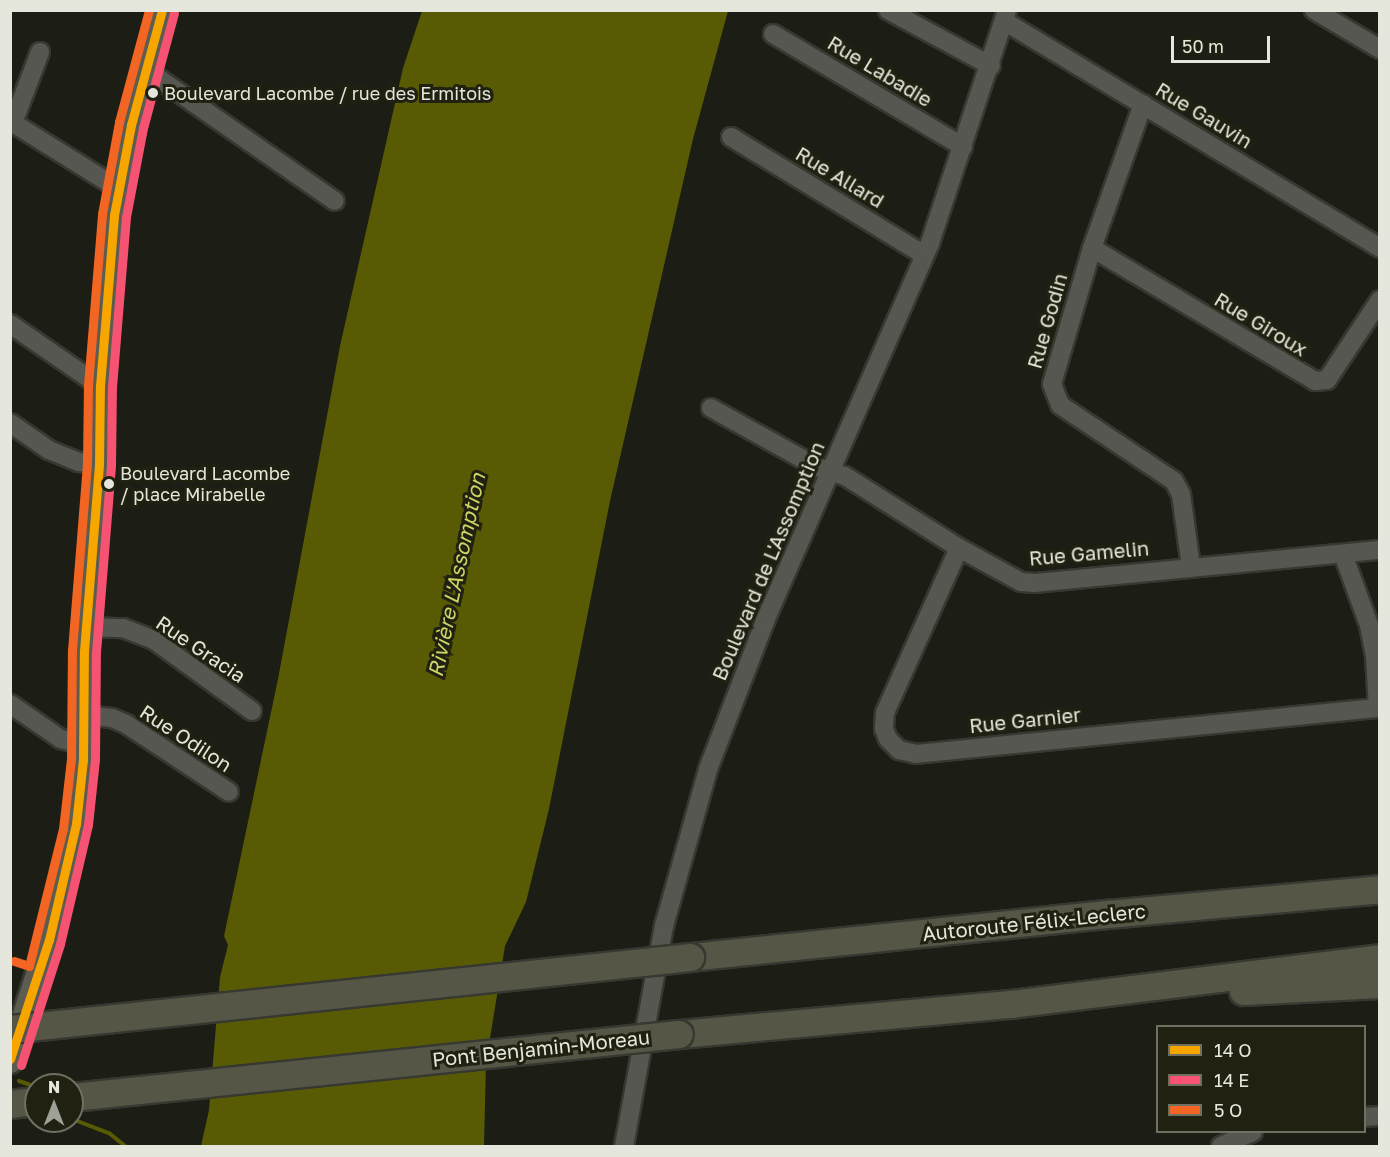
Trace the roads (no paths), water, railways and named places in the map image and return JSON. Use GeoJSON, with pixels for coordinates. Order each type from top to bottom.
{"type":"FeatureCollection","features":[{"type":"Feature","properties":{"kind":"highway"},"geometry":{"type":"LineString","coordinates":[[1107,914],[1380,873]]}},
{"type":"Feature","properties":{"kind":"highway","name":"Autoroute Félix-Leclerc"},"geometry":{"type":"LineString","coordinates":[[10,1029],[1107,914],[1380,889]]}},
{"type":"Feature","properties":{"kind":"highway"},"geometry":{"type":"LineString","coordinates":[[1011,1004],[1380,958]]}},
{"type":"Feature","properties":{"kind":"highway"},"geometry":{"type":"LineString","coordinates":[[1011,1004],[1380,984]]}},
{"type":"Feature","properties":{"kind":"highway","name":"Pont Benjamin-Moreau"},"geometry":{"type":"LineString","coordinates":[[84,1096],[679,1034],[1011,1004]]}},
{"type":"Feature","properties":{"kind":"main road"},"geometry":{"type":"LineString","coordinates":[[10,1061],[47,946],[73,841],[83,745],[86,627],[99,464],[100,386],[114,215],[131,125],[162,10]]}},
{"type":"Feature","properties":{"kind":"street"},"geometry":{"type":"LineString","coordinates":[[888,10],[991,66]]}},
{"type":"Feature","properties":{"kind":"street"},"geometry":{"type":"LineString","coordinates":[[1314,10],[1380,49]]}},
{"type":"Feature","properties":{"kind":"street","name":"Boulevard de L'Assomption"},"geometry":{"type":"LineString","coordinates":[[624,1146],[662,935],[695,811],[745,669],[924,255],[991,66],[1006,16]]}},
{"type":"Feature","properties":{"kind":"street","name":"Rue Gauvin"},"geometry":{"type":"LineString","coordinates":[[1006,16],[1143,104],[1380,248]]}},
{"type":"Feature","properties":{"kind":"street","name":"Rue Labadie"},"geometry":{"type":"LineString","coordinates":[[773,34],[963,147]]}},
{"type":"Feature","properties":{"kind":"street"},"geometry":{"type":"LineString","coordinates":[[40,52],[13,123],[119,189]]}},
{"type":"Feature","properties":{"kind":"street"},"geometry":{"type":"LineString","coordinates":[[145,69],[335,201]]}},
{"type":"Feature","properties":{"kind":"street","name":"Rue Godin"},"geometry":{"type":"LineString","coordinates":[[1143,104],[1092,248],[1054,372],[1054,394],[1060,405],[1174,481],[1181,494],[1191,567]]}},
{"type":"Feature","properties":{"kind":"street","name":"Rue Allard"},"geometry":{"type":"LineString","coordinates":[[731,137],[924,255]]}},
{"type":"Feature","properties":{"kind":"street","name":"Rue Giroux"},"geometry":{"type":"LineString","coordinates":[[1092,248],[1315,381],[1327,380],[1380,300]]}},
{"type":"Feature","properties":{"kind":"street"},"geometry":{"type":"LineString","coordinates":[[10,324],[100,386]]}},
{"type":"Feature","properties":{"kind":"street","name":"Rue Gamelin"},"geometry":{"type":"LineString","coordinates":[[711,408],[802,459],[845,476],[959,548],[1015,579],[1035,583],[1380,550]]}},
{"type":"Feature","properties":{"kind":"street"},"geometry":{"type":"LineString","coordinates":[[10,423],[49,450],[78,462],[99,464]]}},
{"type":"Feature","properties":{"kind":"street","name":"Rue Garnier"},"geometry":{"type":"LineString","coordinates":[[959,548],[885,713],[884,729],[888,740],[898,750],[916,754],[1379,708]]}},
{"type":"Feature","properties":{"kind":"street"},"geometry":{"type":"LineString","coordinates":[[1343,554],[1369,626],[1375,656],[1379,708]]}},
{"type":"Feature","properties":{"kind":"street","name":"Rue Gracia"},"geometry":{"type":"LineString","coordinates":[[86,627],[123,628],[154,640],[252,711]]}},
{"type":"Feature","properties":{"kind":"street"},"geometry":{"type":"LineString","coordinates":[[10,704],[61,739],[83,745]]}},
{"type":"Feature","properties":{"kind":"street","name":"Rue Odilon"},"geometry":{"type":"LineString","coordinates":[[84,715],[112,718],[126,724],[229,792]]}},
{"type":"Feature","properties":{"kind":"street"},"geometry":{"type":"LineString","coordinates":[[1221,1146],[1249,1133]]}},
{"type":"Feature","properties":{"kind":"water","name":"Rivière L'Assomption"},"geometry":{"type":"Polygon","coordinates":[[[422,11],[728,11],[693,139],[610,501],[549,809],[526,902],[505,946],[486,1063],[484,1146],[201,1146],[209,1110],[220,977],[228,945],[224,936],[278,679],[340,346],[403,68],[422,11]]]}},
{"type":"Feature","properties":{"kind":"waterway"},"geometry":{"type":"LineString","coordinates":[[19,1081],[24,1083]]}},
{"type":"Feature","properties":{"kind":"waterway"},"geometry":{"type":"LineString","coordinates":[[84,1124],[109,1133],[125,1146]]}},
{"type":"Feature","properties":{"kind":"place","name":"Boulevard Lacombe / rue des Ermitois"},"geometry":{"type":"Point","coordinates":[153,93]}},
{"type":"Feature","properties":{"kind":"place","name":"Boulevard Lacombe / place Mirabelle"},"geometry":{"type":"Point","coordinates":[109,484]}}]}
